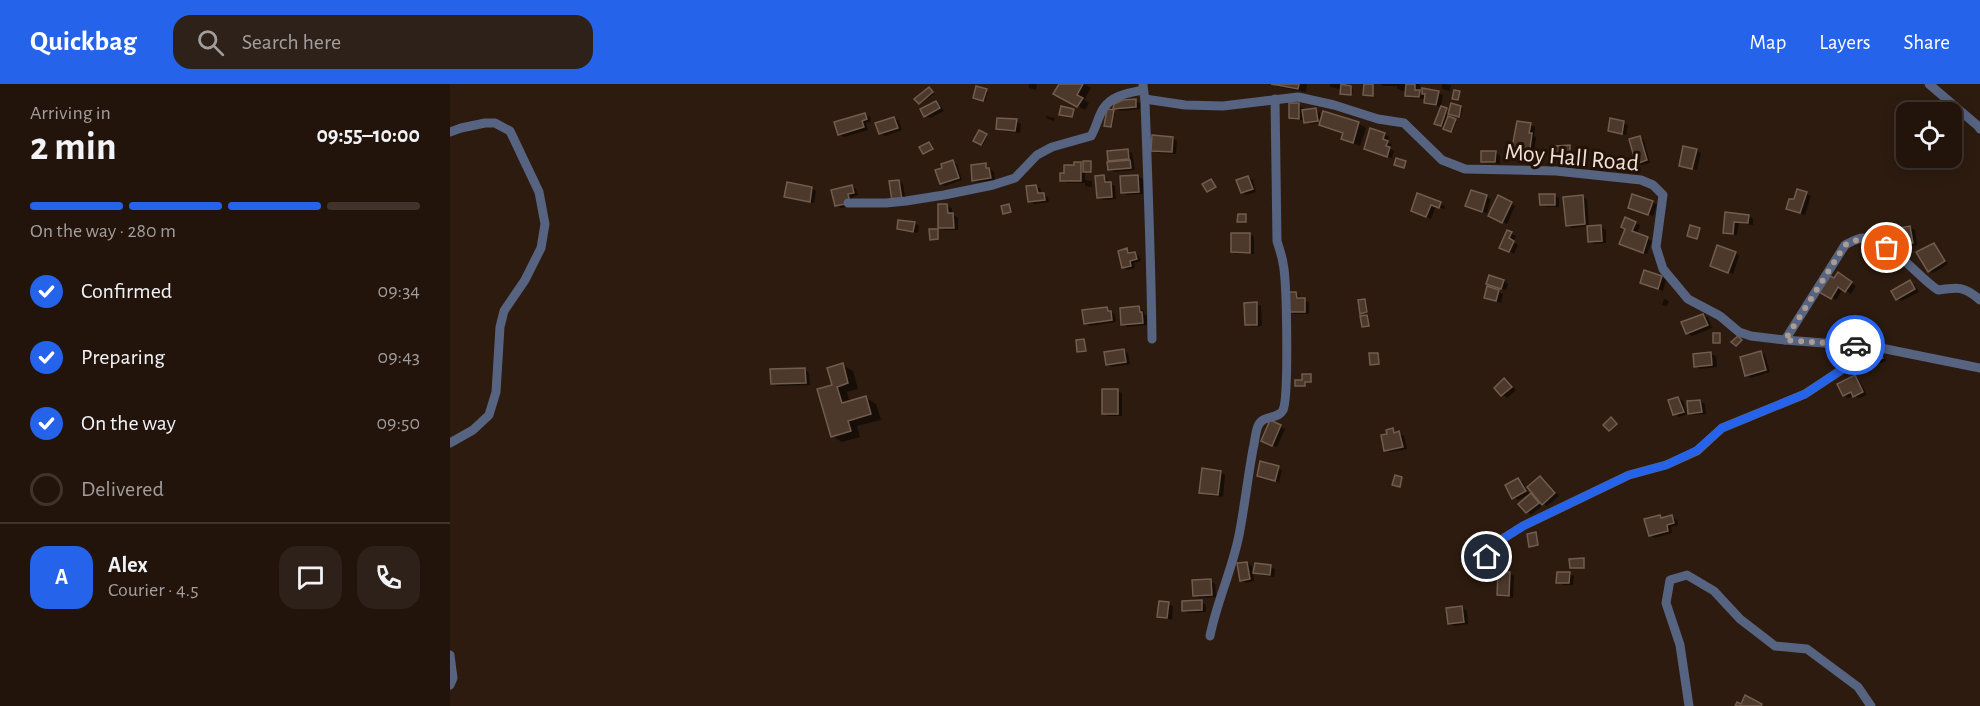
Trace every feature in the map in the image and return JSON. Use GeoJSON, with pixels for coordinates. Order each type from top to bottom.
{"type":"FeatureCollection","features":[{"type":"Feature","properties":{"kind":"street"},"geometry":{"type":"LineString","coordinates":[[1929,84],[1980,129]]}},
{"type":"Feature","properties":{"kind":"street"},"geometry":{"type":"LineString","coordinates":[[848,203],[886,203],[944,195],[1015,178],[1037,155],[1052,147],[1091,136],[1103,109],[1112,101],[1125,93],[1144,91],[1152,339]]}},
{"type":"Feature","properties":{"kind":"street","name":"Moy Hall Road"},"geometry":{"type":"LineString","coordinates":[[1144,91],[1185,105],[1223,106],[1298,97],[1334,105],[1378,119],[1404,123],[1442,160],[1465,169],[1556,171],[1641,180],[1653,185],[1663,195],[1656,247],[1663,269],[1688,299],[1720,316],[1739,332],[1751,336],[1785,340],[1876,347],[1980,368]]}},
{"type":"Feature","properties":{"kind":"street"},"geometry":{"type":"LineString","coordinates":[[1210,636],[1215,609],[1234,556],[1240,531],[1258,425],[1265,417],[1281,412],[1284,406],[1285,282],[1277,241],[1275,99]]}},
{"type":"Feature","properties":{"kind":"street"},"geometry":{"type":"LineString","coordinates":[[450,132],[485,123],[495,123],[510,131],[539,192],[545,224],[541,248],[525,280],[504,311],[500,327],[496,393],[489,414],[472,430],[450,443]]}},
{"type":"Feature","properties":{"kind":"street"},"geometry":{"type":"LineString","coordinates":[[1785,340],[1845,245],[1864,238],[1876,241],[1898,255],[1938,290],[1962,287],[1980,300]]}},
{"type":"Feature","properties":{"kind":"street"},"geometry":{"type":"LineString","coordinates":[[1487,557],[1504,538],[1523,526],[1629,475],[1666,465],[1697,450],[1722,428],[1805,394],[1876,347]]}},
{"type":"Feature","properties":{"kind":"street"},"geometry":{"type":"LineString","coordinates":[[1689,706],[1680,645],[1666,603],[1670,580],[1687,575],[1714,591],[1740,619],[1775,646],[1807,649],[1858,687],[1871,706]]}},
{"type":"Feature","properties":{"kind":"street"},"geometry":{"type":"LineString","coordinates":[[450,655],[453,678],[450,686]]}},
{"type":"Feature","properties":{"kind":"building"},"geometry":{"type":"Polygon","coordinates":[[[1059,84],[1083,84],[1077,95],[1083,98],[1077,107],[1053,94],[1059,84]]]}},
{"type":"Feature","properties":{"kind":"building"},"geometry":{"type":"Polygon","coordinates":[[[1271,84],[1299,84],[1298,89],[1271,84]]]}},
{"type":"Feature","properties":{"kind":"building"},"geometry":{"type":"Polygon","coordinates":[[[1341,84],[1351,86],[1351,95],[1340,94],[1341,84]]]}},
{"type":"Feature","properties":{"kind":"building"},"geometry":{"type":"Polygon","coordinates":[[[1364,84],[1373,84],[1373,96],[1363,95],[1364,84]]]}},
{"type":"Feature","properties":{"kind":"building"},"geometry":{"type":"Polygon","coordinates":[[[1406,84],[1415,84],[1415,90],[1420,90],[1419,97],[1405,96],[1406,84]]]}},
{"type":"Feature","properties":{"kind":"building"},"geometry":{"type":"Polygon","coordinates":[[[976,86],[987,89],[983,101],[973,98],[976,86]]]}},
{"type":"Feature","properties":{"kind":"building"},"geometry":{"type":"Polygon","coordinates":[[[929,87],[933,92],[919,104],[914,99],[929,87]]]}},
{"type":"Feature","properties":{"kind":"building"},"geometry":{"type":"Polygon","coordinates":[[[1422,88],[1439,91],[1436,105],[1424,103],[1425,94],[1422,94],[1422,88]]]}},
{"type":"Feature","properties":{"kind":"building"},"geometry":{"type":"Polygon","coordinates":[[[1454,90],[1460,91],[1458,100],[1452,99],[1454,90]]]}},
{"type":"Feature","properties":{"kind":"building"},"geometry":{"type":"Polygon","coordinates":[[[1136,99],[1136,107],[1113,109],[1114,104],[1123,100],[1136,99]]]}},
{"type":"Feature","properties":{"kind":"building"},"geometry":{"type":"Polygon","coordinates":[[[936,101],[940,108],[924,117],[920,109],[936,101]]]}},
{"type":"Feature","properties":{"kind":"building"},"geometry":{"type":"Polygon","coordinates":[[[1289,103],[1299,103],[1299,119],[1289,118],[1289,103]]]}},
{"type":"Feature","properties":{"kind":"building"},"geometry":{"type":"Polygon","coordinates":[[[1451,103],[1461,106],[1459,117],[1448,114],[1451,103]]]}},
{"type":"Feature","properties":{"kind":"building"},"geometry":{"type":"Polygon","coordinates":[[[1061,106],[1074,109],[1072,117],[1059,115],[1061,106]]]}},
{"type":"Feature","properties":{"kind":"building"},"geometry":{"type":"Polygon","coordinates":[[[1441,106],[1447,108],[1441,126],[1434,124],[1441,106]]]}},
{"type":"Feature","properties":{"kind":"building"},"geometry":{"type":"Polygon","coordinates":[[[1316,108],[1318,121],[1304,123],[1302,110],[1316,108]]]}},
{"type":"Feature","properties":{"kind":"building"},"geometry":{"type":"Polygon","coordinates":[[[1107,109],[1114,110],[1111,127],[1104,126],[1107,109]]]}},
{"type":"Feature","properties":{"kind":"building"},"geometry":{"type":"Polygon","coordinates":[[[1323,111],[1359,122],[1353,143],[1341,139],[1343,133],[1319,125],[1323,111]]]}},
{"type":"Feature","properties":{"kind":"building"},"geometry":{"type":"Polygon","coordinates":[[[865,113],[867,119],[862,121],[864,127],[838,135],[834,122],[865,113]]]}},
{"type":"Feature","properties":{"kind":"building"},"geometry":{"type":"Polygon","coordinates":[[[1448,116],[1456,119],[1451,132],[1443,129],[1448,116]]]}},
{"type":"Feature","properties":{"kind":"building"},"geometry":{"type":"Polygon","coordinates":[[[894,117],[898,128],[879,134],[875,123],[894,117]]]}},
{"type":"Feature","properties":{"kind":"building"},"geometry":{"type":"Polygon","coordinates":[[[997,118],[1017,119],[1015,131],[996,129],[997,118]]]}},
{"type":"Feature","properties":{"kind":"building"},"geometry":{"type":"Polygon","coordinates":[[[1610,118],[1624,121],[1622,134],[1608,131],[1610,118]]]}},
{"type":"Feature","properties":{"kind":"building"},"geometry":{"type":"Polygon","coordinates":[[[1517,121],[1531,123],[1529,156],[1511,153],[1517,121]]]}},
{"type":"Feature","properties":{"kind":"building"},"geometry":{"type":"Polygon","coordinates":[[[1370,128],[1385,133],[1383,139],[1388,141],[1386,146],[1390,147],[1387,157],[1364,149],[1370,128]]]}},
{"type":"Feature","properties":{"kind":"building"},"geometry":{"type":"Polygon","coordinates":[[[979,130],[987,134],[981,145],[973,141],[979,130]]]}},
{"type":"Feature","properties":{"kind":"building"},"geometry":{"type":"Polygon","coordinates":[[[1152,135],[1173,137],[1172,152],[1151,151],[1152,135]]]}},
{"type":"Feature","properties":{"kind":"building"},"geometry":{"type":"Polygon","coordinates":[[[1640,136],[1647,160],[1636,164],[1629,139],[1640,136]]]}},
{"type":"Feature","properties":{"kind":"building"},"geometry":{"type":"Polygon","coordinates":[[[929,142],[933,149],[923,154],[919,147],[929,142]]]}},
{"type":"Feature","properties":{"kind":"building"},"geometry":{"type":"Polygon","coordinates":[[[1570,145],[1570,153],[1556,154],[1555,146],[1570,145]]]}},
{"type":"Feature","properties":{"kind":"building"},"geometry":{"type":"Polygon","coordinates":[[[1683,146],[1697,149],[1692,169],[1679,166],[1683,146]]]}},
{"type":"Feature","properties":{"kind":"building"},"geometry":{"type":"Polygon","coordinates":[[[1128,149],[1129,159],[1108,161],[1107,151],[1128,149]]]}},
{"type":"Feature","properties":{"kind":"building"},"geometry":{"type":"Polygon","coordinates":[[[1481,151],[1496,151],[1495,162],[1481,162],[1481,151]]]}},
{"type":"Feature","properties":{"kind":"building"},"geometry":{"type":"Polygon","coordinates":[[[1396,158],[1406,161],[1404,168],[1394,165],[1396,158]]]}},
{"type":"Feature","properties":{"kind":"building"},"geometry":{"type":"Polygon","coordinates":[[[953,160],[959,178],[940,184],[935,170],[942,168],[941,164],[953,160]]]}},
{"type":"Feature","properties":{"kind":"building"},"geometry":{"type":"Polygon","coordinates":[[[1130,160],[1131,168],[1108,170],[1107,162],[1130,160]]]}},
{"type":"Feature","properties":{"kind":"building"},"geometry":{"type":"Polygon","coordinates":[[[1083,161],[1091,161],[1091,172],[1083,172],[1083,161]]]}},
{"type":"Feature","properties":{"kind":"building"},"geometry":{"type":"Polygon","coordinates":[[[1074,162],[1081,162],[1081,181],[1060,181],[1060,173],[1064,173],[1064,165],[1074,165],[1074,162]]]}},
{"type":"Feature","properties":{"kind":"building"},"geometry":{"type":"Polygon","coordinates":[[[986,163],[991,178],[972,181],[971,165],[986,163]]]}},
{"type":"Feature","properties":{"kind":"building"},"geometry":{"type":"Polygon","coordinates":[[[1104,175],[1105,182],[1111,182],[1112,197],[1097,198],[1095,176],[1104,175]]]}},
{"type":"Feature","properties":{"kind":"building"},"geometry":{"type":"Polygon","coordinates":[[[1138,175],[1139,192],[1121,193],[1120,176],[1138,175]]]}},
{"type":"Feature","properties":{"kind":"building"},"geometry":{"type":"Polygon","coordinates":[[[1248,176],[1253,189],[1241,193],[1236,180],[1248,176]]]}},
{"type":"Feature","properties":{"kind":"building"},"geometry":{"type":"Polygon","coordinates":[[[1211,179],[1216,187],[1207,192],[1202,184],[1211,179]]]}},
{"type":"Feature","properties":{"kind":"building"},"geometry":{"type":"Polygon","coordinates":[[[899,180],[902,200],[892,201],[889,181],[899,180]]]}},
{"type":"Feature","properties":{"kind":"building"},"geometry":{"type":"Polygon","coordinates":[[[787,182],[812,187],[810,202],[784,197],[787,182]]]}},
{"type":"Feature","properties":{"kind":"building"},"geometry":{"type":"Polygon","coordinates":[[[852,185],[854,193],[848,194],[850,203],[835,206],[831,190],[852,185]]]}},
{"type":"Feature","properties":{"kind":"building"},"geometry":{"type":"Polygon","coordinates":[[[1036,185],[1038,193],[1044,193],[1045,200],[1028,202],[1026,186],[1036,185]]]}},
{"type":"Feature","properties":{"kind":"building"},"geometry":{"type":"Polygon","coordinates":[[[1797,189],[1807,192],[1800,213],[1786,209],[1789,199],[1794,199],[1797,189]]]}},
{"type":"Feature","properties":{"kind":"building"},"geometry":{"type":"Polygon","coordinates":[[[1471,190],[1487,195],[1482,212],[1465,206],[1471,190]]]}},
{"type":"Feature","properties":{"kind":"building"},"geometry":{"type":"Polygon","coordinates":[[[1417,193],[1441,202],[1439,208],[1431,205],[1426,217],[1411,211],[1417,193]]]}},
{"type":"Feature","properties":{"kind":"building"},"geometry":{"type":"Polygon","coordinates":[[[1539,194],[1555,194],[1555,205],[1540,205],[1539,194]]]}},
{"type":"Feature","properties":{"kind":"building"},"geometry":{"type":"Polygon","coordinates":[[[1632,194],[1653,201],[1648,215],[1628,208],[1632,194]]]}},
{"type":"Feature","properties":{"kind":"building"},"geometry":{"type":"Polygon","coordinates":[[[1498,195],[1512,202],[1502,223],[1488,216],[1498,195]]]}},
{"type":"Feature","properties":{"kind":"building"},"geometry":{"type":"Polygon","coordinates":[[[1583,195],[1585,224],[1566,226],[1563,197],[1583,195]]]}},
{"type":"Feature","properties":{"kind":"building"},"geometry":{"type":"Polygon","coordinates":[[[938,204],[947,204],[948,213],[953,213],[954,228],[938,228],[938,204]]]}},
{"type":"Feature","properties":{"kind":"building"},"geometry":{"type":"Polygon","coordinates":[[[1009,204],[1011,212],[1003,214],[1001,206],[1009,204]]]}},
{"type":"Feature","properties":{"kind":"building"},"geometry":{"type":"Polygon","coordinates":[[[1725,212],[1749,215],[1748,223],[1734,222],[1733,234],[1723,233],[1725,212]]]}},
{"type":"Feature","properties":{"kind":"building"},"geometry":{"type":"Polygon","coordinates":[[[1238,214],[1246,214],[1246,222],[1237,222],[1238,214]]]}},
{"type":"Feature","properties":{"kind":"building"},"geometry":{"type":"Polygon","coordinates":[[[1625,217],[1636,222],[1632,231],[1648,237],[1643,253],[1619,244],[1625,229],[1621,227],[1625,217]]]}},
{"type":"Feature","properties":{"kind":"building"},"geometry":{"type":"Polygon","coordinates":[[[898,220],[915,222],[913,232],[897,229],[898,220]]]}},
{"type":"Feature","properties":{"kind":"building"},"geometry":{"type":"Polygon","coordinates":[[[1601,225],[1602,241],[1588,242],[1587,226],[1601,225]]]}},
{"type":"Feature","properties":{"kind":"building"},"geometry":{"type":"Polygon","coordinates":[[[1690,225],[1700,228],[1697,239],[1687,236],[1690,225]]]}},
{"type":"Feature","properties":{"kind":"building"},"geometry":{"type":"Polygon","coordinates":[[[1910,226],[1913,243],[1902,245],[1899,228],[1910,226]]]}},
{"type":"Feature","properties":{"kind":"building"},"geometry":{"type":"Polygon","coordinates":[[[929,229],[938,229],[938,239],[930,240],[929,229]]]}},
{"type":"Feature","properties":{"kind":"building"},"geometry":{"type":"Polygon","coordinates":[[[1507,230],[1512,232],[1509,238],[1514,241],[1509,252],[1499,248],[1507,230]]]}},
{"type":"Feature","properties":{"kind":"building"},"geometry":{"type":"Polygon","coordinates":[[[1231,233],[1250,233],[1250,253],[1231,252],[1231,233]]]}},
{"type":"Feature","properties":{"kind":"building"},"geometry":{"type":"Polygon","coordinates":[[[1934,243],[1945,261],[1928,272],[1916,252],[1934,243]]]}},
{"type":"Feature","properties":{"kind":"building"},"geometry":{"type":"Polygon","coordinates":[[[1717,245],[1736,252],[1728,273],[1710,266],[1717,245]]]}},
{"type":"Feature","properties":{"kind":"building"},"geometry":{"type":"Polygon","coordinates":[[[1127,248],[1128,253],[1135,252],[1137,259],[1130,261],[1131,266],[1122,268],[1118,251],[1127,248]]]}},
{"type":"Feature","properties":{"kind":"building"},"geometry":{"type":"Polygon","coordinates":[[[1644,270],[1662,276],[1658,289],[1640,283],[1644,270]]]}},
{"type":"Feature","properties":{"kind":"building"},"geometry":{"type":"Polygon","coordinates":[[[1838,272],[1852,282],[1845,292],[1838,287],[1831,299],[1819,292],[1830,276],[1834,278],[1838,272]]]}},
{"type":"Feature","properties":{"kind":"building"},"geometry":{"type":"Polygon","coordinates":[[[1489,275],[1504,280],[1501,289],[1486,284],[1489,275]]]}},
{"type":"Feature","properties":{"kind":"building"},"geometry":{"type":"Polygon","coordinates":[[[1910,280],[1915,289],[1896,300],[1891,291],[1910,280]]]}},
{"type":"Feature","properties":{"kind":"building"},"geometry":{"type":"Polygon","coordinates":[[[1487,286],[1499,290],[1496,301],[1484,298],[1487,286]]]}},
{"type":"Feature","properties":{"kind":"building"},"geometry":{"type":"Polygon","coordinates":[[[1288,292],[1296,292],[1297,298],[1305,298],[1305,312],[1288,312],[1288,292]]]}},
{"type":"Feature","properties":{"kind":"building"},"geometry":{"type":"Polygon","coordinates":[[[1365,299],[1367,312],[1360,314],[1358,300],[1365,299]]]}},
{"type":"Feature","properties":{"kind":"building"},"geometry":{"type":"Polygon","coordinates":[[[1257,302],[1257,325],[1245,325],[1244,303],[1257,302]]]}},
{"type":"Feature","properties":{"kind":"building"},"geometry":{"type":"Polygon","coordinates":[[[1139,306],[1143,323],[1121,325],[1120,308],[1139,306]]]}},
{"type":"Feature","properties":{"kind":"building"},"geometry":{"type":"Polygon","coordinates":[[[1107,307],[1108,311],[1111,311],[1112,320],[1084,324],[1082,310],[1107,307]]]}},
{"type":"Feature","properties":{"kind":"building"},"geometry":{"type":"Polygon","coordinates":[[[1703,314],[1708,325],[1686,334],[1681,322],[1703,314]]]}},
{"type":"Feature","properties":{"kind":"building"},"geometry":{"type":"Polygon","coordinates":[[[1367,315],[1369,326],[1362,327],[1360,316],[1367,315]]]}},
{"type":"Feature","properties":{"kind":"building"},"geometry":{"type":"Polygon","coordinates":[[[1713,333],[1720,333],[1720,343],[1713,343],[1713,333]]]}},
{"type":"Feature","properties":{"kind":"building"},"geometry":{"type":"Polygon","coordinates":[[[1738,336],[1742,340],[1736,346],[1731,342],[1738,336]]]}},
{"type":"Feature","properties":{"kind":"building"},"geometry":{"type":"Polygon","coordinates":[[[1084,339],[1086,351],[1077,352],[1076,340],[1084,339]]]}},
{"type":"Feature","properties":{"kind":"building"},"geometry":{"type":"Polygon","coordinates":[[[1124,349],[1126,362],[1106,365],[1104,352],[1124,349]]]}},
{"type":"Feature","properties":{"kind":"building"},"geometry":{"type":"Polygon","coordinates":[[[1878,349],[1883,358],[1869,364],[1865,355],[1878,349]]]}},
{"type":"Feature","properties":{"kind":"building"},"geometry":{"type":"Polygon","coordinates":[[[1761,351],[1766,370],[1745,376],[1740,357],[1761,351]]]}},
{"type":"Feature","properties":{"kind":"building"},"geometry":{"type":"Polygon","coordinates":[[[1711,352],[1712,365],[1694,367],[1693,354],[1711,352]]]}},
{"type":"Feature","properties":{"kind":"building"},"geometry":{"type":"Polygon","coordinates":[[[1369,353],[1378,353],[1379,364],[1370,365],[1369,353]]]}},
{"type":"Feature","properties":{"kind":"building"},"geometry":{"type":"Polygon","coordinates":[[[843,363],[848,383],[837,387],[842,403],[866,396],[871,414],[848,421],[851,431],[831,437],[817,389],[832,385],[827,368],[843,363]]]}},
{"type":"Feature","properties":{"kind":"building"},"geometry":{"type":"Polygon","coordinates":[[[805,368],[806,383],[771,384],[770,369],[805,368]]]}},
{"type":"Feature","properties":{"kind":"building"},"geometry":{"type":"Polygon","coordinates":[[[1302,374],[1311,374],[1311,382],[1305,382],[1305,386],[1295,386],[1295,380],[1302,380],[1302,374]]]}},
{"type":"Feature","properties":{"kind":"building"},"geometry":{"type":"Polygon","coordinates":[[[1855,375],[1863,392],[1853,397],[1851,392],[1843,396],[1837,384],[1855,375]]]}},
{"type":"Feature","properties":{"kind":"building"},"geometry":{"type":"Polygon","coordinates":[[[1504,378],[1512,387],[1501,396],[1494,388],[1504,378]]]}},
{"type":"Feature","properties":{"kind":"building"},"geometry":{"type":"Polygon","coordinates":[[[1102,389],[1118,389],[1118,414],[1102,414],[1102,389]]]}},
{"type":"Feature","properties":{"kind":"building"},"geometry":{"type":"Polygon","coordinates":[[[1678,397],[1684,412],[1673,415],[1668,400],[1678,397]]]}},
{"type":"Feature","properties":{"kind":"building"},"geometry":{"type":"Polygon","coordinates":[[[1700,400],[1702,412],[1688,414],[1687,401],[1700,400]]]}},
{"type":"Feature","properties":{"kind":"building"},"geometry":{"type":"Polygon","coordinates":[[[1611,417],[1617,424],[1609,431],[1603,425],[1611,417]]]}},
{"type":"Feature","properties":{"kind":"building"},"geometry":{"type":"Polygon","coordinates":[[[1270,420],[1281,425],[1272,446],[1261,441],[1270,420]]]}},
{"type":"Feature","properties":{"kind":"building"},"geometry":{"type":"Polygon","coordinates":[[[1393,428],[1394,433],[1399,431],[1403,447],[1384,451],[1381,435],[1387,434],[1386,430],[1393,428]]]}},
{"type":"Feature","properties":{"kind":"building"},"geometry":{"type":"Polygon","coordinates":[[[1260,461],[1279,466],[1275,481],[1257,476],[1260,461]]]}},
{"type":"Feature","properties":{"kind":"building"},"geometry":{"type":"Polygon","coordinates":[[[1202,468],[1221,471],[1218,495],[1199,493],[1202,468]]]}},
{"type":"Feature","properties":{"kind":"building"},"geometry":{"type":"Polygon","coordinates":[[[1395,475],[1402,477],[1400,487],[1392,485],[1395,475]]]}},
{"type":"Feature","properties":{"kind":"building"},"geometry":{"type":"Polygon","coordinates":[[[1540,476],[1555,493],[1542,505],[1527,487],[1540,476]]]}},
{"type":"Feature","properties":{"kind":"building"},"geometry":{"type":"Polygon","coordinates":[[[1518,478],[1526,491],[1512,499],[1505,485],[1518,478]]]}},
{"type":"Feature","properties":{"kind":"building"},"geometry":{"type":"Polygon","coordinates":[[[1531,493],[1539,503],[1526,513],[1518,504],[1531,493]]]}},
{"type":"Feature","properties":{"kind":"building"},"geometry":{"type":"Polygon","coordinates":[[[1660,515],[1661,518],[1672,515],[1674,523],[1667,525],[1668,531],[1649,536],[1644,519],[1660,515]]]}},
{"type":"Feature","properties":{"kind":"building"},"geometry":{"type":"Polygon","coordinates":[[[1536,532],[1538,545],[1529,547],[1527,534],[1536,532]]]}},
{"type":"Feature","properties":{"kind":"building"},"geometry":{"type":"Polygon","coordinates":[[[1584,558],[1584,568],[1570,568],[1569,559],[1584,558]]]}},
{"type":"Feature","properties":{"kind":"building"},"geometry":{"type":"Polygon","coordinates":[[[1247,562],[1250,579],[1240,581],[1237,563],[1247,562]]]}},
{"type":"Feature","properties":{"kind":"building"},"geometry":{"type":"Polygon","coordinates":[[[1255,563],[1271,565],[1270,575],[1253,573],[1255,563]]]}},
{"type":"Feature","properties":{"kind":"building"},"geometry":{"type":"Polygon","coordinates":[[[1498,572],[1510,572],[1509,596],[1497,595],[1498,572]]]}},
{"type":"Feature","properties":{"kind":"building"},"geometry":{"type":"Polygon","coordinates":[[[1557,572],[1570,572],[1569,583],[1556,583],[1557,572]]]}},
{"type":"Feature","properties":{"kind":"building"},"geometry":{"type":"Polygon","coordinates":[[[1211,579],[1212,595],[1193,596],[1192,580],[1211,579]]]}},
{"type":"Feature","properties":{"kind":"building"},"geometry":{"type":"Polygon","coordinates":[[[1202,600],[1202,610],[1182,611],[1182,601],[1202,600]]]}},
{"type":"Feature","properties":{"kind":"building"},"geometry":{"type":"Polygon","coordinates":[[[1159,601],[1169,602],[1167,618],[1157,617],[1159,601]]]}},
{"type":"Feature","properties":{"kind":"building"},"geometry":{"type":"Polygon","coordinates":[[[1462,606],[1464,622],[1448,624],[1446,608],[1462,606]]]}},
{"type":"Feature","properties":{"kind":"building"},"geometry":{"type":"Polygon","coordinates":[[[1745,695],[1762,704],[1761,706],[1735,706],[1737,702],[1741,704],[1745,695]]]}},
{"type":"Feature","properties":{"kind":"way so far"},"geometry":{"type":"LineString","coordinates":[[1855,345],[1785,340],[1845,245],[1864,238],[1876,241],[1887,248]]}},
{"type":"Feature","properties":{"kind":"route"},"geometry":{"type":"LineString","coordinates":[[1487,557],[1504,538],[1523,526],[1629,475],[1666,465],[1697,450],[1722,428],[1805,394],[1876,347],[1855,345]]}}]}
